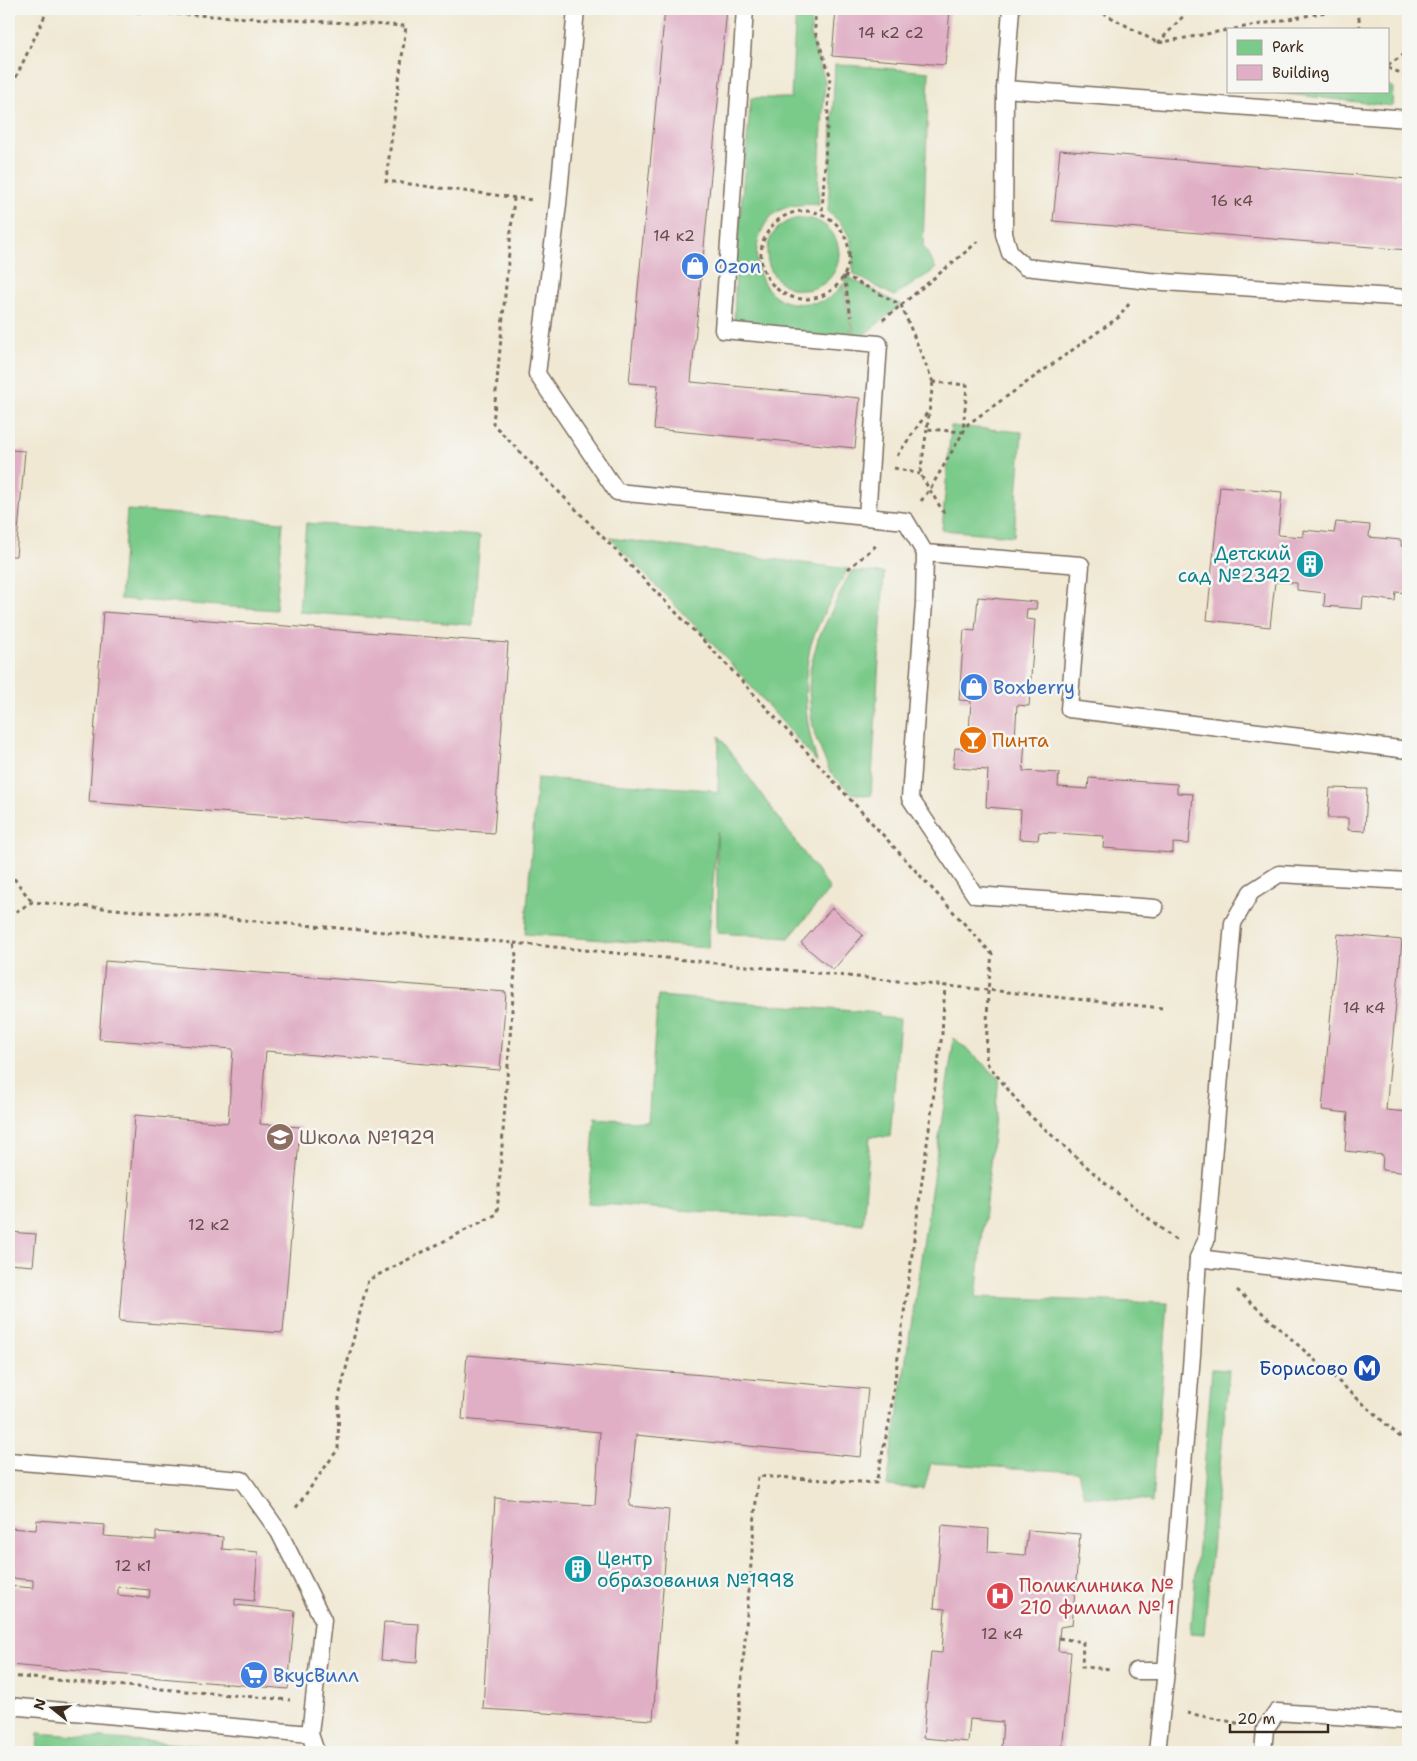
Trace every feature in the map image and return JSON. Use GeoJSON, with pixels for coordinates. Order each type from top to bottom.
{"type":"FeatureCollection","features":[{"type":"Feature","properties":{"kind":"lane"},"geometry":{"type":"LineString","coordinates":[[576,9],[558,204],[537,374],[617,492],[906,521],[925,553],[924,603],[910,798],[975,895],[1155,908]]}},
{"type":"Feature","properties":{"kind":"lane"},"geometry":{"type":"LineString","coordinates":[[745,9],[723,330],[879,344],[868,517]]}},
{"type":"Feature","properties":{"kind":"lane"},"geometry":{"type":"LineString","coordinates":[[1010,9],[1005,89],[1004,234],[1010,253],[1025,267],[1149,281],[1408,298]]}},
{"type":"Feature","properties":{"kind":"lane"},"geometry":{"type":"LineString","coordinates":[[1005,89],[1408,119]]}},
{"type":"Feature","properties":{"kind":"lane"},"geometry":{"type":"LineString","coordinates":[[925,553],[1081,565],[1069,709],[1408,750]]}},
{"type":"Feature","properties":{"kind":"lane"},"geometry":{"type":"LineString","coordinates":[[1157,1752],[1166,1671],[1198,1258],[1206,1241],[1233,923],[1251,892],[1279,874],[1408,880]]}},
{"type":"Feature","properties":{"kind":"lane"},"geometry":{"type":"LineString","coordinates":[[1198,1258],[1408,1283]]}},
{"type":"Feature","properties":{"kind":"lane"},"geometry":{"type":"LineString","coordinates":[[9,1461],[242,1480],[278,1532],[323,1620],[310,1734],[316,1752]]}},
{"type":"Feature","properties":{"kind":"lane"},"geometry":{"type":"LineString","coordinates":[[1136,1670],[1166,1671]]}},
{"type":"Feature","properties":{"kind":"lane"},"geometry":{"type":"LineString","coordinates":[[9,1706],[310,1734]]}},
{"type":"Feature","properties":{"kind":"lane"},"geometry":{"type":"LineString","coordinates":[[1263,1752],[1265,1729],[1277,1712],[1408,1721]]}},
{"type":"Feature","properties":{"kind":"path"},"geometry":{"type":"LineString","coordinates":[[9,92],[48,9]]}},
{"type":"Feature","properties":{"kind":"path"},"geometry":{"type":"LineString","coordinates":[[121,9],[136,12],[406,26],[386,181],[558,204]]}},
{"type":"Feature","properties":{"kind":"path"},"geometry":{"type":"LineString","coordinates":[[815,9],[815,32],[830,75],[822,213]]}},
{"type":"Feature","properties":{"kind":"path"},"geometry":{"type":"LineString","coordinates":[[1096,9],[1158,43],[1227,30]]}},
{"type":"Feature","properties":{"kind":"path"},"geometry":{"type":"LineString","coordinates":[[1158,43],[1190,9]]}},
{"type":"Feature","properties":{"kind":"path"},"geometry":{"type":"LineString","coordinates":[[1239,28],[1343,9]]}},
{"type":"Feature","properties":{"kind":"path"},"geometry":{"type":"LineString","coordinates":[[1358,9],[1360,28]]}},
{"type":"Feature","properties":{"kind":"path"},"geometry":{"type":"LineString","coordinates":[[1390,66],[1408,52]]}},
{"type":"Feature","properties":{"kind":"path"},"geometry":{"type":"LineString","coordinates":[[1390,68],[1408,76]]}},
{"type":"Feature","properties":{"kind":"path"},"geometry":{"type":"LineString","coordinates":[[514,198],[493,424],[728,666],[992,954],[988,990],[986,1062],[1026,1112],[1106,1184],[1198,1258]]}},
{"type":"Feature","properties":{"kind":"path"},"geometry":{"type":"LineString","coordinates":[[808,210],[822,213],[834,221],[844,233],[849,246],[849,261],[844,275],[836,286],[825,295],[804,299],[784,294],[773,286],[765,275],[761,262],[761,248],[765,235],[772,224],[783,216],[795,211],[808,210]]}},
{"type":"Feature","properties":{"kind":"path"},"geometry":{"type":"LineString","coordinates":[[844,275],[855,342],[1005,220]]}},
{"type":"Feature","properties":{"kind":"path"},"geometry":{"type":"LineString","coordinates":[[844,275],[901,305],[933,382],[920,474],[944,513]]}},
{"type":"Feature","properties":{"kind":"path"},"geometry":{"type":"LineString","coordinates":[[848,569],[906,521],[930,490],[968,424],[1119,317],[1149,281]]}},
{"type":"Feature","properties":{"kind":"path"},"geometry":{"type":"LineString","coordinates":[[933,382],[967,385],[963,432]]}},
{"type":"Feature","properties":{"kind":"path"},"geometry":{"type":"LineString","coordinates":[[890,467],[930,409]]}},
{"type":"Feature","properties":{"kind":"path"},"geometry":{"type":"LineString","coordinates":[[927,429],[963,432]]}},
{"type":"Feature","properties":{"kind":"path"},"geometry":{"type":"LineString","coordinates":[[9,872],[32,902]]}},
{"type":"Feature","properties":{"kind":"path"},"geometry":{"type":"LineString","coordinates":[[9,916],[32,902],[514,943],[1162,1008]]}},
{"type":"Feature","properties":{"kind":"path"},"geometry":{"type":"LineString","coordinates":[[278,1532],[338,1449],[339,1396],[368,1280],[497,1214],[516,956],[514,943]]}},
{"type":"Feature","properties":{"kind":"path"},"geometry":{"type":"LineString","coordinates":[[736,1752],[758,1476],[876,1483],[889,1423],[942,1034],[946,985]]}},
{"type":"Feature","properties":{"kind":"path"},"geometry":{"type":"LineString","coordinates":[[1233,1286],[1408,1444]]}},
{"type":"Feature","properties":{"kind":"path"},"geometry":{"type":"LineString","coordinates":[[1059,1638],[1083,1642],[1082,1667],[1136,1670]]}},
{"type":"Feature","properties":{"kind":"path"},"geometry":{"type":"LineString","coordinates":[[9,1676],[291,1700]]}},
{"type":"Feature","properties":{"kind":"path"},"geometry":{"type":"LineString","coordinates":[[1196,1715],[1265,1729]]}},
{"type":"Feature","properties":{"kind":"green space"},"geometry":{"type":"Polygon","coordinates":[[[796,9],[811,9],[811,36],[825,81],[818,187],[819,205],[792,206],[774,214],[763,229],[759,240],[757,263],[765,285],[772,293],[788,302],[802,304],[824,300],[837,292],[843,283],[853,340],[734,329],[736,261],[751,98],[791,98],[796,9]]]}},
{"type":"Feature","properties":{"kind":"green space"},"geometry":{"type":"Polygon","coordinates":[[[835,64],[929,72],[923,245],[936,269],[894,296],[854,274],[850,238],[841,223],[828,212],[835,64]]]}},
{"type":"Feature","properties":{"kind":"green space"},"geometry":{"type":"Polygon","coordinates":[[[1390,86],[1393,88],[1392,106],[1272,92],[1390,92],[1390,86]]]}},
{"type":"Feature","properties":{"kind":"green space"},"geometry":{"type":"Polygon","coordinates":[[[803,218],[823,224],[833,234],[839,254],[833,274],[823,284],[803,290],[783,284],[773,274],[767,254],[773,234],[783,224],[803,218]]]}},
{"type":"Feature","properties":{"kind":"green space"},"geometry":{"type":"Polygon","coordinates":[[[844,275],[901,305],[855,342],[844,275]]]}},
{"type":"Feature","properties":{"kind":"green space"},"geometry":{"type":"Polygon","coordinates":[[[951,426],[1022,432],[1014,536],[942,530],[951,426]]]}},
{"type":"Feature","properties":{"kind":"green space"},"geometry":{"type":"Polygon","coordinates":[[[127,510],[283,522],[276,610],[120,599],[127,510]]]}},
{"type":"Feature","properties":{"kind":"green space"},"geometry":{"type":"Polygon","coordinates":[[[306,523],[480,536],[473,625],[299,612],[306,523]]]}},
{"type":"Feature","properties":{"kind":"green space"},"geometry":{"type":"Polygon","coordinates":[[[610,538],[848,569],[812,641],[808,660],[805,686],[806,712],[817,762],[729,661],[610,538]]]}},
{"type":"Feature","properties":{"kind":"green space"},"geometry":{"type":"Polygon","coordinates":[[[851,571],[884,573],[871,796],[851,793],[830,772],[815,736],[811,715],[809,689],[811,665],[818,639],[851,571]]]}},
{"type":"Feature","properties":{"kind":"green space"},"geometry":{"type":"Polygon","coordinates":[[[719,736],[830,889],[789,938],[717,933],[717,832],[708,948],[525,934],[537,778],[711,790],[718,793],[719,736]]]}},
{"type":"Feature","properties":{"kind":"green space"},"geometry":{"type":"Polygon","coordinates":[[[658,996],[879,1013],[879,1017],[900,1019],[890,1137],[870,1136],[863,1224],[588,1203],[595,1118],[648,1122],[658,996]]]}},
{"type":"Feature","properties":{"kind":"green space"},"geometry":{"type":"Polygon","coordinates":[[[954,1038],[999,1078],[976,1297],[1168,1303],[1152,1503],[1147,1500],[1084,1496],[1078,1472],[931,1463],[924,1489],[887,1486],[954,1038]]]}},
{"type":"Feature","properties":{"kind":"green space"},"geometry":{"type":"Polygon","coordinates":[[[1212,1369],[1229,1370],[1204,1634],[1191,1633],[1212,1369]]]}},
{"type":"Feature","properties":{"kind":"green space"},"geometry":{"type":"Polygon","coordinates":[[[38,1733],[271,1751],[277,1752],[37,1752],[38,1733]]]}},
{"type":"Feature","properties":{"kind":"building"},"geometry":{"type":"Polygon","coordinates":[[[665,9],[727,9],[691,382],[860,398],[855,448],[654,429],[658,385],[629,383],[665,9]]]}},
{"type":"Feature","properties":{"kind":"building"},"geometry":{"type":"Polygon","coordinates":[[[836,9],[950,9],[945,65],[832,56],[836,9]]]}},
{"type":"Feature","properties":{"kind":"building"},"geometry":{"type":"Polygon","coordinates":[[[1060,150],[1408,179],[1408,250],[1053,221],[1060,150]]]}},
{"type":"Feature","properties":{"kind":"building"},"geometry":{"type":"Polygon","coordinates":[[[9,450],[25,451],[16,556],[9,556],[9,450]]]}},
{"type":"Feature","properties":{"kind":"building","name":"Детский сад №2342"},"geometry":{"type":"Polygon","coordinates":[[[1220,486],[1282,492],[1278,535],[1303,537],[1303,530],[1334,533],[1336,522],[1370,525],[1369,537],[1401,540],[1401,546],[1408,547],[1408,593],[1396,592],[1395,601],[1363,597],[1362,609],[1324,606],[1325,593],[1297,590],[1297,583],[1275,582],[1270,627],[1207,620],[1220,486]]]}},
{"type":"Feature","properties":{"kind":"building"},"geometry":{"type":"Polygon","coordinates":[[[978,597],[1037,602],[1036,609],[1027,609],[1026,619],[1035,620],[1029,706],[1017,705],[1015,739],[1025,740],[1023,771],[1059,773],[1058,787],[1088,789],[1089,778],[1177,784],[1177,793],[1193,794],[1189,844],[1173,843],[1173,853],[1103,848],[1104,836],[1039,832],[1038,840],[1019,839],[1021,810],[986,807],[988,770],[953,768],[955,748],[968,749],[971,701],[959,700],[964,630],[975,631],[978,597]]]}},
{"type":"Feature","properties":{"kind":"building"},"geometry":{"type":"Polygon","coordinates":[[[103,612],[508,643],[494,833],[89,802],[103,612]]]}},
{"type":"Feature","properties":{"kind":"building"},"geometry":{"type":"Polygon","coordinates":[[[1330,788],[1367,789],[1365,831],[1348,830],[1348,818],[1328,818],[1330,788]]]}},
{"type":"Feature","properties":{"kind":"building"},"geometry":{"type":"Polygon","coordinates":[[[832,908],[863,935],[833,970],[801,943],[832,908]]]}},
{"type":"Feature","properties":{"kind":"building"},"geometry":{"type":"Polygon","coordinates":[[[1338,934],[1402,940],[1386,1110],[1408,1112],[1408,1173],[1382,1170],[1383,1155],[1345,1151],[1348,1113],[1322,1110],[1338,934]]]}},
{"type":"Feature","properties":{"kind":"building"},"geometry":{"type":"Polygon","coordinates":[[[105,961],[506,992],[500,1070],[266,1051],[260,1124],[300,1127],[283,1333],[119,1321],[135,1115],[228,1123],[233,1049],[99,1039],[105,961]]]}},
{"type":"Feature","properties":{"kind":"building"},"geometry":{"type":"Polygon","coordinates":[[[9,1232],[36,1234],[33,1266],[9,1264],[9,1232]]]}},
{"type":"Feature","properties":{"kind":"building","name":"Центр образования №1998"},"geometry":{"type":"Polygon","coordinates":[[[467,1355],[868,1389],[861,1457],[636,1435],[629,1506],[669,1510],[653,1720],[483,1709],[495,1498],[595,1505],[600,1432],[462,1419],[467,1355]]]}},
{"type":"Feature","properties":{"kind":"building"},"geometry":{"type":"Polygon","coordinates":[[[37,1520],[105,1525],[104,1536],[156,1540],[156,1532],[223,1537],[222,1549],[258,1552],[254,1601],[235,1599],[235,1605],[295,1611],[288,1689],[9,1665],[9,1586],[33,1588],[33,1580],[9,1578],[9,1528],[36,1530],[37,1520]],[[118,1587],[118,1595],[149,1598],[150,1590],[118,1587]]]}},
{"type":"Feature","properties":{"kind":"building"},"geometry":{"type":"Polygon","coordinates":[[[942,1525],[989,1529],[988,1552],[1025,1555],[1028,1530],[1080,1534],[1072,1625],[1060,1627],[1059,1638],[1058,1651],[1071,1652],[1062,1752],[1001,1749],[1003,1722],[970,1719],[968,1742],[923,1738],[931,1652],[942,1653],[945,1609],[934,1608],[942,1525]]]}},
{"type":"Feature","properties":{"kind":"building"},"geometry":{"type":"Polygon","coordinates":[[[384,1622],[419,1624],[417,1663],[381,1660],[384,1622]]]}},
{"type":"Feature","properties":{"kind":"place","name":"Ozon"},"geometry":{"type":"Point","coordinates":[695,266]}},
{"type":"Feature","properties":{"kind":"place","name":"Детский сад №2342"},"geometry":{"type":"Point","coordinates":[1310,564]}},
{"type":"Feature","properties":{"kind":"place","name":"Boxberry"},"geometry":{"type":"Point","coordinates":[974,687]}},
{"type":"Feature","properties":{"kind":"place","name":"Пинта"},"geometry":{"type":"Point","coordinates":[973,740]}},
{"type":"Feature","properties":{"kind":"place","name":"Школа №1929"},"geometry":{"type":"Point","coordinates":[280,1137]}},
{"type":"Feature","properties":{"kind":"place","name":"Борисово"},"geometry":{"type":"Point","coordinates":[1367,1368]}},
{"type":"Feature","properties":{"kind":"place","name":"Центр образования №1998"},"geometry":{"type":"Point","coordinates":[578,1569]}},
{"type":"Feature","properties":{"kind":"place","name":"Поликлиника № 210 филиал № 1"},"geometry":{"type":"Point","coordinates":[1000,1596]}},
{"type":"Feature","properties":{"kind":"place","name":"ВкусВилл"},"geometry":{"type":"Point","coordinates":[254,1675]}}]}
